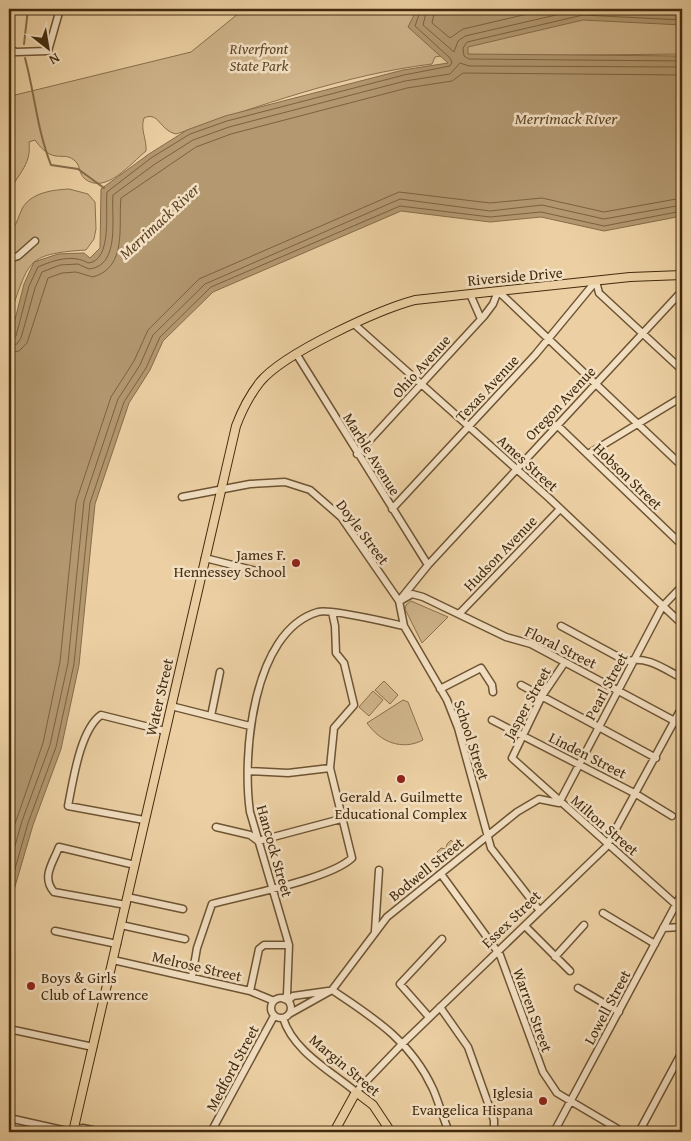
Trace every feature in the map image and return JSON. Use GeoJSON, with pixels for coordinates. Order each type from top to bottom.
{"type":"FeatureCollection","features":[{"type":"Feature","properties":{"kind":"main road","name":"Riverside Drive"},"geometry":{"type":"LineString","coordinates":[[354,324],[392,306],[415,300],[630,277],[682,275]]}},
{"type":"Feature","properties":{"kind":"main road","name":"Water Street"},"geometry":{"type":"LineString","coordinates":[[74,1131],[164,731],[236,426],[245,403],[265,377],[297,355],[354,324]]}},
{"type":"Feature","properties":{"kind":"main road","name":"Essex Street"},"geometry":{"type":"LineString","coordinates":[[334,1132],[356,1092]]}},
{"type":"Feature","properties":{"kind":"main road","name":"Margin Street"},"geometry":{"type":"LineString","coordinates":[[356,1092],[381,1115],[391,1132]]}},
{"type":"Feature","properties":{"kind":"street"},"geometry":{"type":"LineString","coordinates":[[9,23],[10,9]]}},
{"type":"Feature","properties":{"kind":"street"},"geometry":{"type":"LineString","coordinates":[[9,49],[16,52],[48,51],[60,9]]}},
{"type":"Feature","properties":{"kind":"street"},"geometry":{"type":"LineString","coordinates":[[9,259],[18,256],[34,241]]}},
{"type":"Feature","properties":{"kind":"street"},"geometry":{"type":"LineString","coordinates":[[596,281],[599,293],[682,370]]}},
{"type":"Feature","properties":{"kind":"street","name":"Texas Avenue"},"geometry":{"type":"LineString","coordinates":[[392,509],[549,338],[596,281]]}},
{"type":"Feature","properties":{"kind":"street"},"geometry":{"type":"LineString","coordinates":[[498,291],[596,382],[682,466]]}},
{"type":"Feature","properties":{"kind":"street","name":"Ohio Avenue"},"geometry":{"type":"LineString","coordinates":[[357,454],[481,319],[493,304],[498,291]]}},
{"type":"Feature","properties":{"kind":"street","name":"Oregon Avenue"},"geometry":{"type":"LineString","coordinates":[[398,601],[428,565],[682,291]]}},
{"type":"Feature","properties":{"kind":"street"},"geometry":{"type":"LineString","coordinates":[[470,294],[481,319]]}},
{"type":"Feature","properties":{"kind":"street","name":"Ames Street"},"geometry":{"type":"LineString","coordinates":[[354,324],[560,509],[682,624]]}},
{"type":"Feature","properties":{"kind":"street","name":"Marble Avenue"},"geometry":{"type":"LineString","coordinates":[[297,355],[428,565]]}},
{"type":"Feature","properties":{"kind":"street"},"geometry":{"type":"LineString","coordinates":[[588,454],[682,397]]}},
{"type":"Feature","properties":{"kind":"street","name":"Hobson Street"},"geometry":{"type":"LineString","coordinates":[[557,425],[682,545]]}},
{"type":"Feature","properties":{"kind":"street","name":"Doyle Street"},"geometry":{"type":"LineString","coordinates":[[182,497],[273,481],[300,485],[310,490],[340,517],[398,601]]}},
{"type":"Feature","properties":{"kind":"street","name":"Hudson Avenue"},"geometry":{"type":"LineString","coordinates":[[458,614],[560,509]]}},
{"type":"Feature","properties":{"kind":"street"},"geometry":{"type":"LineString","coordinates":[[205,558],[268,574]]}},
{"type":"Feature","properties":{"kind":"street","name":"Pearl Street"},"geometry":{"type":"LineString","coordinates":[[559,802],[664,606],[682,586]]}},
{"type":"Feature","properties":{"kind":"street","name":"Floral Street"},"geometry":{"type":"LineString","coordinates":[[398,601],[412,594],[423,597],[506,637],[531,644],[682,725]]}},
{"type":"Feature","properties":{"kind":"street","name":"School Street"},"geometry":{"type":"LineString","coordinates":[[398,601],[404,626],[440,689],[458,728],[486,836],[491,848],[540,911]]}},
{"type":"Feature","properties":{"kind":"street","name":"Hancock Street"},"geometry":{"type":"LineString","coordinates":[[286,1000],[289,945],[250,812],[248,772],[250,726],[268,663],[284,634],[293,626],[319,611],[404,626]]}},
{"type":"Feature","properties":{"kind":"street"},"geometry":{"type":"LineString","coordinates":[[192,978],[197,948],[212,904],[320,875],[347,863],[352,858],[330,768],[334,728],[354,705],[344,663],[336,653],[335,626],[332,612]]}},
{"type":"Feature","properties":{"kind":"street"},"geometry":{"type":"LineString","coordinates":[[561,626],[622,659],[628,661],[635,658],[646,660],[682,678]]}},
{"type":"Feature","properties":{"kind":"street","name":"Jasper Street"},"geometry":{"type":"LineString","coordinates":[[512,758],[542,696],[565,662]]}},
{"type":"Feature","properties":{"kind":"street"},"geometry":{"type":"LineString","coordinates":[[440,689],[481,668],[492,685],[493,692]]}},
{"type":"Feature","properties":{"kind":"street"},"geometry":{"type":"LineString","coordinates":[[211,716],[220,672]]}},
{"type":"Feature","properties":{"kind":"street"},"geometry":{"type":"LineString","coordinates":[[521,685],[656,758]]}},
{"type":"Feature","properties":{"kind":"street"},"geometry":{"type":"LineString","coordinates":[[170,706],[250,726]]}},
{"type":"Feature","properties":{"kind":"street","name":"Essex Street"},"geometry":{"type":"LineString","coordinates":[[356,1092],[429,1017],[608,844],[682,707]]}},
{"type":"Feature","properties":{"kind":"street"},"geometry":{"type":"LineString","coordinates":[[144,820],[68,806],[80,755],[94,720],[101,715],[164,731]]}},
{"type":"Feature","properties":{"kind":"street","name":"Linden Street"},"geometry":{"type":"LineString","coordinates":[[492,720],[636,794],[672,816]]}},
{"type":"Feature","properties":{"kind":"street","name":"Milton Street"},"geometry":{"type":"LineString","coordinates":[[512,758],[682,910]]}},
{"type":"Feature","properties":{"kind":"street"},"geometry":{"type":"LineString","coordinates":[[248,772],[288,773],[330,768]]}},
{"type":"Feature","properties":{"kind":"street","name":"Bodwell Street"},"geometry":{"type":"LineString","coordinates":[[289,1014],[332,990],[387,918],[486,836],[517,812],[539,799],[559,802]]}},
{"type":"Feature","properties":{"kind":"street"},"geometry":{"type":"LineString","coordinates":[[216,827],[250,835],[258,841],[341,819]]}},
{"type":"Feature","properties":{"kind":"street"},"geometry":{"type":"LineString","coordinates":[[134,865],[59,847],[47,877],[48,886],[54,892],[183,908]]}},
{"type":"Feature","properties":{"kind":"street"},"geometry":{"type":"LineString","coordinates":[[375,932],[379,870]]}},
{"type":"Feature","properties":{"kind":"street","name":"Warren Street"},"geometry":{"type":"LineString","coordinates":[[440,874],[497,951],[543,1072],[552,1088],[571,1102],[624,1132]]}},
{"type":"Feature","properties":{"kind":"street","name":"Lowell Street"},"geometry":{"type":"LineString","coordinates":[[554,1132],[682,893]]}},
{"type":"Feature","properties":{"kind":"street"},"geometry":{"type":"LineString","coordinates":[[603,913],[655,944]]}},
{"type":"Feature","properties":{"kind":"street"},"geometry":{"type":"LineString","coordinates":[[121,925],[185,939]]}},
{"type":"Feature","properties":{"kind":"street"},"geometry":{"type":"LineString","coordinates":[[555,956],[584,925]]}},
{"type":"Feature","properties":{"kind":"street"},"geometry":{"type":"LineString","coordinates":[[525,926],[570,971]]}},
{"type":"Feature","properties":{"kind":"street"},"geometry":{"type":"LineString","coordinates":[[663,928],[682,927]]}},
{"type":"Feature","properties":{"kind":"street"},"geometry":{"type":"LineString","coordinates":[[55,931],[117,944]]}},
{"type":"Feature","properties":{"kind":"street"},"geometry":{"type":"LineString","coordinates":[[429,1017],[400,984],[442,939]]}},
{"type":"Feature","properties":{"kind":"street"},"geometry":{"type":"LineString","coordinates":[[250,991],[259,949],[264,945],[289,945]]}},
{"type":"Feature","properties":{"kind":"street","name":"Melrose Street"},"geometry":{"type":"LineString","coordinates":[[113,960],[250,991],[274,1001]]}},
{"type":"Feature","properties":{"kind":"street"},"geometry":{"type":"LineString","coordinates":[[578,988],[619,1012]]}},
{"type":"Feature","properties":{"kind":"street"},"geometry":{"type":"LineString","coordinates":[[286,1000],[291,1007],[289,1014],[282,1018],[274,1016],[271,1007],[274,1001],[332,990],[365,1012],[403,1043],[432,1088],[449,1132]]}},
{"type":"Feature","properties":{"kind":"street"},"geometry":{"type":"LineString","coordinates":[[440,1007],[468,1047],[494,1120],[494,1132]]}},
{"type":"Feature","properties":{"kind":"street","name":"Medford Street"},"geometry":{"type":"LineString","coordinates":[[211,1132],[274,1016]]}},
{"type":"Feature","properties":{"kind":"street","name":"Margin Street"},"geometry":{"type":"LineString","coordinates":[[282,1018],[289,1032],[302,1048],[356,1092]]}},
{"type":"Feature","properties":{"kind":"street"},"geometry":{"type":"LineString","coordinates":[[9,1029],[93,1047]]}},
{"type":"Feature","properties":{"kind":"street"},"geometry":{"type":"LineString","coordinates":[[639,1132],[682,1052]]}},
{"type":"Feature","properties":{"kind":"street"},"geometry":{"type":"LineString","coordinates":[[9,1118],[49,1128],[74,1131],[83,1128],[101,1132]]}},
{"type":"Feature","properties":{"kind":"green space","name":"Riverfront State Park"},"geometry":{"type":"Polygon","coordinates":[[[244,9],[682,9],[682,54],[493,56],[452,54],[435,57],[432,64],[366,76],[270,102],[176,134],[170,132],[153,117],[144,118],[143,131],[146,151],[118,176],[101,183],[93,183],[85,179],[81,174],[78,164],[72,158],[50,154],[41,148],[35,140],[29,142],[26,164],[9,195],[9,99],[11,96],[191,52],[244,9]]]}},
{"type":"Feature","properties":{"kind":"green space"},"geometry":{"type":"Polygon","coordinates":[[[69,189],[88,194],[95,202],[96,229],[94,239],[86,250],[50,254],[39,258],[32,264],[21,284],[9,317],[9,211],[13,228],[23,207],[32,198],[50,191],[69,189]]]}},
{"type":"Feature","properties":{"kind":"green space"},"geometry":{"type":"Polygon","coordinates":[[[411,601],[448,617],[422,643],[405,609],[406,605],[411,601]]]}},
{"type":"Feature","properties":{"kind":"green space"},"geometry":{"type":"Polygon","coordinates":[[[384,681],[398,695],[390,704],[375,690],[384,681]]]}},
{"type":"Feature","properties":{"kind":"green space"},"geometry":{"type":"Polygon","coordinates":[[[373,691],[383,700],[369,716],[359,707],[373,691]]]}},
{"type":"Feature","properties":{"kind":"green space"},"geometry":{"type":"Polygon","coordinates":[[[403,700],[408,702],[423,740],[407,745],[385,740],[372,730],[367,723],[403,700]]]}},
{"type":"Feature","properties":{"kind":"green space"},"geometry":{"type":"Polygon","coordinates":[[[451,840],[459,849],[444,861],[437,852],[441,848],[446,849],[447,844],[451,840]]]}},
{"type":"Feature","properties":{"kind":"water","name":"Merrimack River"},"geometry":{"type":"Polygon","coordinates":[[[417,9],[682,9],[682,25],[583,20],[468,47],[468,54],[682,56],[682,216],[604,231],[541,217],[490,222],[401,211],[213,292],[163,341],[150,370],[129,403],[95,504],[79,665],[61,749],[33,825],[9,907],[9,343],[24,284],[34,262],[58,254],[84,253],[90,258],[100,248],[101,189],[149,154],[187,130],[225,116],[403,70],[448,63],[408,27],[417,9]]]}},
{"type":"Feature","properties":{"kind":"waterway"},"geometry":{"type":"LineString","coordinates":[[24,44],[28,9]]}},
{"type":"Feature","properties":{"kind":"waterway"},"geometry":{"type":"LineString","coordinates":[[25,58],[42,139],[51,165],[78,169],[104,188]]}},
{"type":"Feature","properties":{"kind":"place","name":"James F. Hennessey School"},"geometry":{"type":"Point","coordinates":[296,563]}},
{"type":"Feature","properties":{"kind":"place","name":"Gerald A. Guilmette Educational Complex"},"geometry":{"type":"Point","coordinates":[401,779]}},
{"type":"Feature","properties":{"kind":"place","name":"Boys & Girls Club of Lawrence"},"geometry":{"type":"Point","coordinates":[31,986]}},
{"type":"Feature","properties":{"kind":"place","name":"Iglesia Evangelica Hispana"},"geometry":{"type":"Point","coordinates":[543,1101]}}]}
